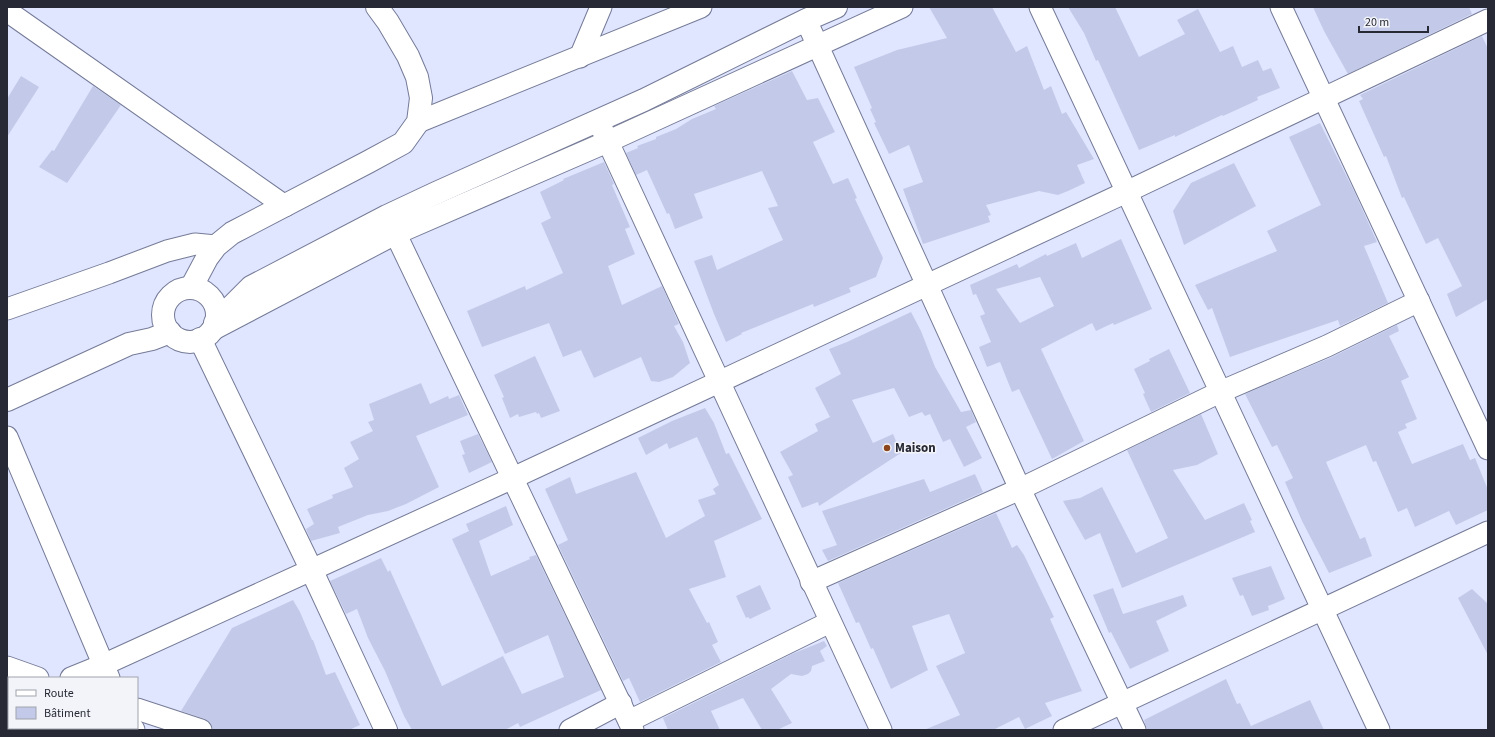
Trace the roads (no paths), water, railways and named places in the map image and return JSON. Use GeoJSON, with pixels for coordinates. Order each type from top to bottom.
{"type":"FeatureCollection","features":[{"type":"Feature","properties":{"kind":"street"},"geometry":{"type":"LineString","coordinates":[[580,57],[601,7]]}},
{"type":"Feature","properties":{"kind":"street"},"geometry":{"type":"LineString","coordinates":[[418,122],[491,91],[580,57],[701,7]]}},
{"type":"Feature","properties":{"kind":"street"},"geometry":{"type":"LineString","coordinates":[[836,7],[806,20],[598,121],[436,193],[391,225],[192,341],[184,341],[176,338],[166,324],[166,303],[170,296],[183,289],[198,291],[250,287],[391,225],[607,142],[902,7]]}},
{"type":"Feature","properties":{"kind":"street"},"geometry":{"type":"LineString","coordinates":[[1040,7],[1379,730]]}},
{"type":"Feature","properties":{"kind":"street"},"geometry":{"type":"LineString","coordinates":[[1281,7],[1488,449]]}},
{"type":"Feature","properties":{"kind":"street"},"geometry":{"type":"LineString","coordinates":[[77,677],[106,672],[311,569],[514,478],[1324,99],[1488,19],[1483,7]]}},
{"type":"Feature","properties":{"kind":"street"},"geometry":{"type":"LineString","coordinates":[[7,11],[285,206]]}},
{"type":"Feature","properties":{"kind":"street"},"geometry":{"type":"LineString","coordinates":[[198,291],[207,258],[216,246],[232,233],[403,143],[418,122],[421,98],[417,77],[386,12]]}},
{"type":"Feature","properties":{"kind":"street"},"geometry":{"type":"LineString","coordinates":[[806,20],[928,284],[1020,489],[1134,730]]}},
{"type":"Feature","properties":{"kind":"street"},"geometry":{"type":"LineString","coordinates":[[598,121],[881,730]]}},
{"type":"Feature","properties":{"kind":"street"},"geometry":{"type":"LineString","coordinates":[[391,225],[514,478],[628,718]]}},
{"type":"Feature","properties":{"kind":"street"},"geometry":{"type":"LineString","coordinates":[[7,309],[167,251],[195,244],[216,246]]}},
{"type":"Feature","properties":{"kind":"street"},"geometry":{"type":"LineString","coordinates":[[209,331],[250,287]]}},
{"type":"Feature","properties":{"kind":"street"},"geometry":{"type":"LineString","coordinates":[[198,291],[212,299],[216,315],[209,331],[311,569],[386,730]]}},
{"type":"Feature","properties":{"kind":"street"},"geometry":{"type":"LineString","coordinates":[[811,582],[1020,489],[1220,392],[1327,346],[1419,301]]}},
{"type":"Feature","properties":{"kind":"street"},"geometry":{"type":"LineString","coordinates":[[7,400],[129,344],[152,340],[166,324]]}},
{"type":"Feature","properties":{"kind":"street"},"geometry":{"type":"LineString","coordinates":[[7,438],[106,672]]}},
{"type":"Feature","properties":{"kind":"street"},"geometry":{"type":"LineString","coordinates":[[1064,730],[1488,532]]}},
{"type":"Feature","properties":{"kind":"street"},"geometry":{"type":"LineString","coordinates":[[570,730],[628,718],[830,622]]}},
{"type":"Feature","properties":{"kind":"street"},"geometry":{"type":"LineString","coordinates":[[7,667],[35,677]]}},
{"type":"Feature","properties":{"kind":"street"},"geometry":{"type":"LineString","coordinates":[[138,709],[201,730]]}},
{"type":"Feature","properties":{"kind":"place","name":"Maison"},"geometry":{"type":"Point","coordinates":[887,448]}}]}
